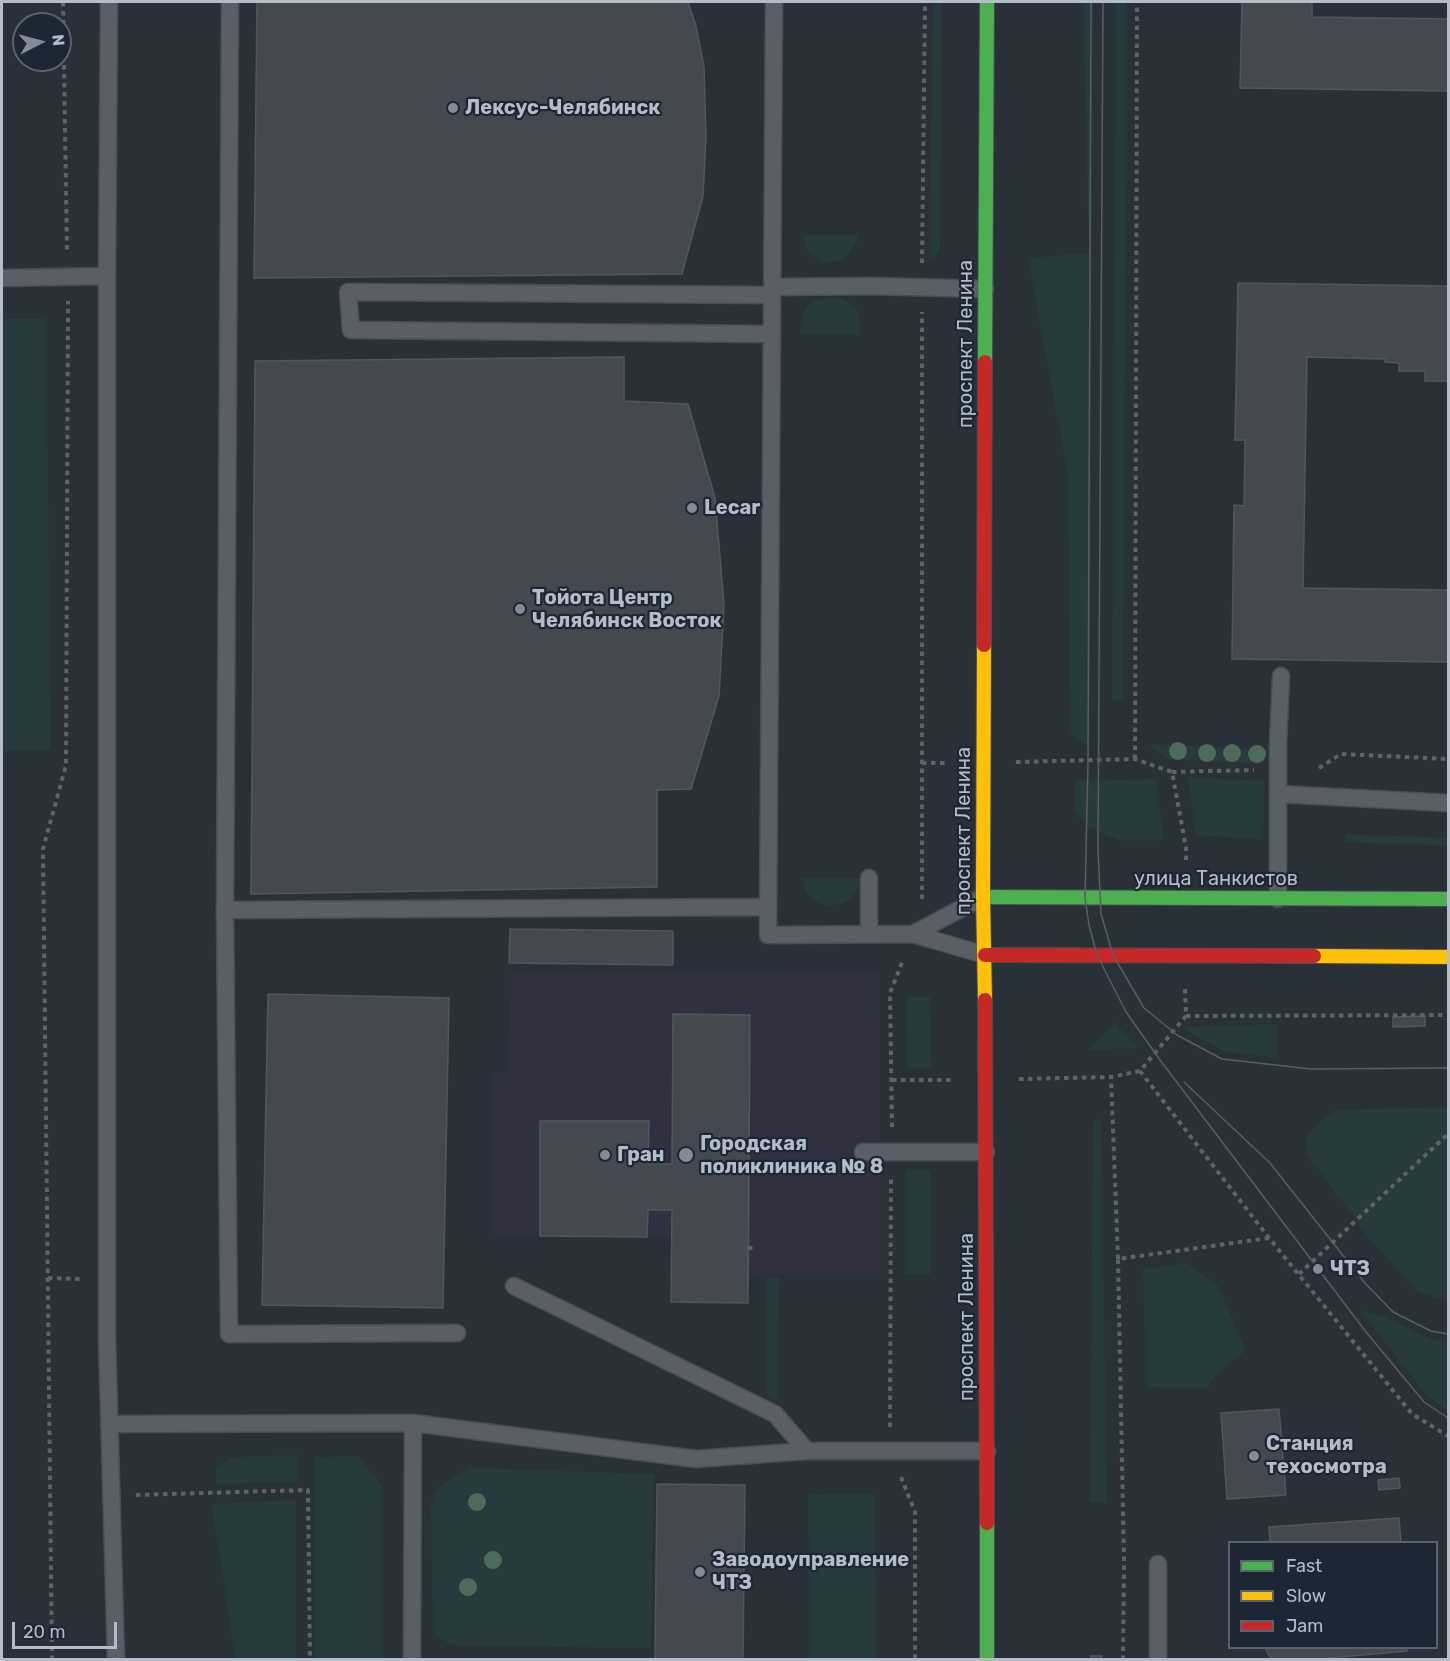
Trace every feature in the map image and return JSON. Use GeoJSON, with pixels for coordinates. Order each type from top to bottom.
{"type":"FeatureCollection","features":[{"type":"Feature","properties":{"kind":"main road","name":"проспект Ленина"},"geometry":{"type":"LineString","coordinates":[[987,2],[983,763],[987,1659]]}},
{"type":"Feature","properties":{"kind":"main road","name":"улица Танкистов"},"geometry":{"type":"LineString","coordinates":[[983,897],[1449,899]]}},
{"type":"Feature","properties":{"kind":"main road"},"geometry":{"type":"LineString","coordinates":[[985,955],[1449,957]]}},
{"type":"Feature","properties":{"kind":"lane"},"geometry":{"type":"LineString","coordinates":[[109,2],[107,1338],[116,1659]]}},
{"type":"Feature","properties":{"kind":"lane"},"geometry":{"type":"LineString","coordinates":[[230,2],[225,910],[229,1334],[457,1333]]}},
{"type":"Feature","properties":{"kind":"lane"},"geometry":{"type":"LineString","coordinates":[[774,2],[768,935],[913,934],[985,955]]}},
{"type":"Feature","properties":{"kind":"lane"},"geometry":{"type":"LineString","coordinates":[[2,278],[107,276]]}},
{"type":"Feature","properties":{"kind":"lane"},"geometry":{"type":"LineString","coordinates":[[772,334],[351,330],[348,292],[986,289]]}},
{"type":"Feature","properties":{"kind":"lane"},"geometry":{"type":"LineString","coordinates":[[1278,899],[1278,744],[1281,676]]}},
{"type":"Feature","properties":{"kind":"lane"},"geometry":{"type":"LineString","coordinates":[[1279,794],[1449,803]]}},
{"type":"Feature","properties":{"kind":"lane"},"geometry":{"type":"LineString","coordinates":[[869,878],[869,934]]}},
{"type":"Feature","properties":{"kind":"lane"},"geometry":{"type":"LineString","coordinates":[[913,934],[983,897]]}},
{"type":"Feature","properties":{"kind":"lane"},"geometry":{"type":"LineString","coordinates":[[225,910],[768,907]]}},
{"type":"Feature","properties":{"kind":"lane"},"geometry":{"type":"LineString","coordinates":[[863,1152],[986,1152]]}},
{"type":"Feature","properties":{"kind":"lane"},"geometry":{"type":"LineString","coordinates":[[514,1287],[775,1414],[807,1450]]}},
{"type":"Feature","properties":{"kind":"lane"},"geometry":{"type":"LineString","coordinates":[[109,1424],[413,1423],[696,1459],[807,1450],[987,1451]]}},
{"type":"Feature","properties":{"kind":"lane"},"geometry":{"type":"LineString","coordinates":[[412,1659],[413,1423]]}},
{"type":"Feature","properties":{"kind":"lane"},"geometry":{"type":"LineString","coordinates":[[1158,1563],[1158,1659]]}},
{"type":"Feature","properties":{"kind":"path"},"geometry":{"type":"LineString","coordinates":[[52,1659],[43,849],[66,765],[68,277],[63,2]]}},
{"type":"Feature","properties":{"kind":"path"},"geometry":{"type":"LineString","coordinates":[[915,1659],[915,1512],[890,1450],[892,1153],[890,993],[922,911],[922,288],[925,2]]}},
{"type":"Feature","properties":{"kind":"path"},"geometry":{"type":"LineString","coordinates":[[1135,759],[1137,2]]}},
{"type":"Feature","properties":{"kind":"path"},"geometry":{"type":"LineString","coordinates":[[983,763],[1135,759],[1172,772],[1321,768],[1341,754],[1449,759]]}},
{"type":"Feature","properties":{"kind":"path"},"geometry":{"type":"LineString","coordinates":[[1172,772],[1186,848]]}},
{"type":"Feature","properties":{"kind":"path"},"geometry":{"type":"LineString","coordinates":[[1123,1659],[1125,1561],[1111,1077],[1140,1071],[1186,1016],[1449,1015]]}},
{"type":"Feature","properties":{"kind":"path"},"geometry":{"type":"LineString","coordinates":[[1140,1071],[1269,1238],[1412,1414],[1449,1436]]}},
{"type":"Feature","properties":{"kind":"path"},"geometry":{"type":"LineString","coordinates":[[1299,1274],[1449,1134]]}},
{"type":"Feature","properties":{"kind":"path"},"geometry":{"type":"LineString","coordinates":[[1118,1259],[1269,1238]]}},
{"type":"Feature","properties":{"kind":"path"},"geometry":{"type":"LineString","coordinates":[[748,1248],[755,1248]]}},
{"type":"Feature","properties":{"kind":"path"},"geometry":{"type":"LineString","coordinates":[[112,1496],[308,1490],[310,1659]]}},
{"type":"Feature","properties":{"kind":"shaded area","name":"Городская поликлиника № 8"},"geometry":{"type":"Polygon","coordinates":[[[879,971],[881,1273],[749,1274],[748,1303],[671,1302],[671,1237],[492,1236],[492,1073],[508,1073],[511,974],[879,971]]]}},
{"type":"Feature","properties":{"kind":"green space"},"geometry":{"type":"Polygon","coordinates":[[[933,2],[942,2],[940,249],[936,256],[929,260],[933,2]]]}},
{"type":"Feature","properties":{"kind":"green space"},"geometry":{"type":"Polygon","coordinates":[[[1083,2],[1093,2],[1090,746],[1078,741],[1070,730],[1068,476],[1028,258],[1089,253],[1083,2]]]}},
{"type":"Feature","properties":{"kind":"green space"},"geometry":{"type":"Polygon","coordinates":[[[1116,2],[1127,2],[1123,700],[1112,701],[1116,2]]]}},
{"type":"Feature","properties":{"kind":"green space"},"geometry":{"type":"Polygon","coordinates":[[[802,235],[859,235],[849,255],[835,262],[827,262],[813,256],[807,250],[802,235]]]}},
{"type":"Feature","properties":{"kind":"green space"},"geometry":{"type":"Polygon","coordinates":[[[829,297],[841,298],[851,303],[859,314],[861,335],[800,334],[806,308],[815,300],[829,297]]]}},
{"type":"Feature","properties":{"kind":"green space"},"geometry":{"type":"Polygon","coordinates":[[[2,319],[46,319],[51,750],[2,751],[2,319]]]}},
{"type":"Feature","properties":{"kind":"green space"},"geometry":{"type":"Polygon","coordinates":[[[1151,744],[1268,750],[1266,757],[1258,764],[1168,759],[1152,748],[1151,744]]]}},
{"type":"Feature","properties":{"kind":"green space"},"geometry":{"type":"Polygon","coordinates":[[[1188,777],[1265,781],[1263,840],[1196,835],[1188,777]]]}},
{"type":"Feature","properties":{"kind":"green space"},"geometry":{"type":"Polygon","coordinates":[[[1156,778],[1164,840],[1122,841],[1085,826],[1075,809],[1075,783],[1085,779],[1156,778]]]}},
{"type":"Feature","properties":{"kind":"green space"},"geometry":{"type":"Polygon","coordinates":[[[1345,834],[1448,838],[1448,846],[1345,842],[1345,834]]]}},
{"type":"Feature","properties":{"kind":"green space"},"geometry":{"type":"Polygon","coordinates":[[[802,878],[861,878],[859,887],[849,900],[830,906],[810,897],[802,878]]]}},
{"type":"Feature","properties":{"kind":"green space"},"geometry":{"type":"Polygon","coordinates":[[[906,997],[930,997],[931,1067],[907,1068],[906,997]]]}},
{"type":"Feature","properties":{"kind":"green space"},"geometry":{"type":"Polygon","coordinates":[[[1115,1023],[1139,1048],[1088,1050],[1088,1049],[1115,1023]]]}},
{"type":"Feature","properties":{"kind":"green space"},"geometry":{"type":"Polygon","coordinates":[[[1277,1024],[1277,1058],[1225,1052],[1181,1027],[1277,1024]]]}},
{"type":"Feature","properties":{"kind":"green space"},"geometry":{"type":"Polygon","coordinates":[[[1448,1107],[1448,1301],[1418,1292],[1369,1238],[1307,1154],[1306,1138],[1319,1122],[1335,1110],[1448,1107]]]}},
{"type":"Feature","properties":{"kind":"green space"},"geometry":{"type":"Polygon","coordinates":[[[1101,1118],[1107,1504],[1090,1502],[1093,1122],[1101,1118]]]}},
{"type":"Feature","properties":{"kind":"green space"},"geometry":{"type":"Polygon","coordinates":[[[906,1169],[931,1170],[931,1274],[905,1274],[906,1169]]]}},
{"type":"Feature","properties":{"kind":"green space"},"geometry":{"type":"Polygon","coordinates":[[[1187,1263],[1218,1286],[1246,1351],[1224,1366],[1206,1388],[1146,1387],[1143,1269],[1187,1263]]]}},
{"type":"Feature","properties":{"kind":"green space"},"geometry":{"type":"Polygon","coordinates":[[[779,1277],[777,1401],[767,1397],[767,1278],[779,1277]]]}},
{"type":"Feature","properties":{"kind":"green space"},"geometry":{"type":"Polygon","coordinates":[[[1360,1310],[1385,1316],[1427,1338],[1448,1344],[1448,1411],[1428,1397],[1360,1310]]]}},
{"type":"Feature","properties":{"kind":"green space"},"geometry":{"type":"Polygon","coordinates":[[[297,1455],[298,1481],[216,1484],[216,1467],[231,1457],[297,1455]]]}},
{"type":"Feature","properties":{"kind":"green space"},"geometry":{"type":"Polygon","coordinates":[[[358,1456],[383,1488],[382,1659],[315,1659],[315,1457],[358,1456]]]}},
{"type":"Feature","properties":{"kind":"green space"},"geometry":{"type":"Polygon","coordinates":[[[469,1468],[654,1474],[651,1648],[461,1646],[448,1643],[433,1633],[431,1504],[437,1489],[469,1468]]]}},
{"type":"Feature","properties":{"kind":"green space"},"geometry":{"type":"Polygon","coordinates":[[[875,1494],[876,1659],[810,1659],[808,1495],[875,1494]]]}},
{"type":"Feature","properties":{"kind":"green space"},"geometry":{"type":"Polygon","coordinates":[[[296,1500],[296,1659],[236,1659],[211,1504],[296,1500]]]}},
{"type":"Feature","properties":{"kind":"building"},"geometry":{"type":"Polygon","coordinates":[[[257,2],[688,2],[696,26],[704,67],[706,137],[703,196],[682,274],[254,278],[257,2]]]}},
{"type":"Feature","properties":{"kind":"building"},"geometry":{"type":"Polygon","coordinates":[[[1242,2],[1312,2],[1312,17],[1448,19],[1448,91],[1240,88],[1242,2]]]}},
{"type":"Feature","properties":{"kind":"building"},"geometry":{"type":"Polygon","coordinates":[[[1238,283],[1448,286],[1448,381],[1425,381],[1425,371],[1399,371],[1399,363],[1385,362],[1385,359],[1307,357],[1303,588],[1448,590],[1448,662],[1232,659],[1234,505],[1244,506],[1245,440],[1235,440],[1238,283]]]}},
{"type":"Feature","properties":{"kind":"building"},"geometry":{"type":"Polygon","coordinates":[[[624,357],[624,401],[688,404],[715,498],[724,605],[719,696],[691,789],[657,790],[657,887],[251,894],[255,361],[624,357]]]}},
{"type":"Feature","properties":{"kind":"building"},"geometry":{"type":"Polygon","coordinates":[[[510,929],[673,931],[673,965],[509,963],[510,929]]]}},
{"type":"Feature","properties":{"kind":"building"},"geometry":{"type":"Polygon","coordinates":[[[268,994],[449,998],[443,1308],[262,1305],[268,994]]]}},
{"type":"Feature","properties":{"kind":"building"},"geometry":{"type":"Polygon","coordinates":[[[673,1014],[750,1015],[748,1303],[671,1302],[672,1210],[648,1210],[647,1237],[540,1236],[540,1121],[649,1121],[648,1164],[672,1164],[673,1014]]]}},
{"type":"Feature","properties":{"kind":"building"},"geometry":{"type":"Polygon","coordinates":[[[1425,1016],[1425,1026],[1393,1027],[1393,1017],[1425,1016]]]}},
{"type":"Feature","properties":{"kind":"building"},"geometry":{"type":"Polygon","coordinates":[[[1279,1409],[1286,1495],[1227,1499],[1221,1413],[1279,1409]]]}},
{"type":"Feature","properties":{"kind":"building"},"geometry":{"type":"Polygon","coordinates":[[[1399,1478],[1400,1488],[1379,1490],[1378,1480],[1399,1478]]]}},
{"type":"Feature","properties":{"kind":"building","name":"Заводоуправление ЧТЗ"},"geometry":{"type":"Polygon","coordinates":[[[657,1484],[745,1485],[743,1660],[591,1660],[655,1659],[657,1484]]]}},
{"type":"Feature","properties":{"kind":"building"},"geometry":{"type":"Polygon","coordinates":[[[1399,1518],[1401,1541],[1270,1541],[1269,1527],[1399,1518]]]}},
{"type":"Feature","properties":{"kind":"building"},"geometry":{"type":"Polygon","coordinates":[[[1266,1649],[1407,1649],[1407,1651],[1309,1660],[1274,1660],[1266,1649]]]}},
{"type":"Feature","properties":{"kind":"building"},"geometry":{"type":"Polygon","coordinates":[[[1091,1656],[1102,1656],[1102,1660],[1091,1660],[1091,1656]]]}},
{"type":"Feature","properties":{"kind":"tram line"},"geometry":{"type":"LineString","coordinates":[[1091,2],[1088,761],[1085,898],[1089,925],[1097,955],[1126,1012],[1160,1060],[1366,1332],[1424,1402],[1448,1418]]}},
{"type":"Feature","properties":{"kind":"tram line"},"geometry":{"type":"LineString","coordinates":[[1103,2],[1098,849],[1101,914],[1113,955],[1144,1008],[1177,1035],[1222,1059],[1311,1069],[1448,1068]]}},
{"type":"Feature","properties":{"kind":"tram line"},"geometry":{"type":"LineString","coordinates":[[1184,1082],[1270,1163],[1364,1282],[1393,1312],[1431,1331],[1448,1334]]}},
{"type":"Feature","properties":{"kind":"traffic: fast"},"geometry":{"type":"LineString","coordinates":[[985,362],[987,2]]}},
{"type":"Feature","properties":{"kind":"traffic: fast"},"geometry":{"type":"LineString","coordinates":[[983,897],[1448,899]]}},
{"type":"Feature","properties":{"kind":"traffic: fast"},"geometry":{"type":"LineString","coordinates":[[987,1523],[987,1660]]}},
{"type":"Feature","properties":{"kind":"traffic: slow"},"geometry":{"type":"LineString","coordinates":[[984,645],[985,1000]]}},
{"type":"Feature","properties":{"kind":"traffic: slow"},"geometry":{"type":"LineString","coordinates":[[1314,956],[1448,957]]}},
{"type":"Feature","properties":{"kind":"traffic: jam"},"geometry":{"type":"LineString","coordinates":[[984,645],[985,362]]}},
{"type":"Feature","properties":{"kind":"traffic: jam"},"geometry":{"type":"LineString","coordinates":[[985,955],[1314,956]]}},
{"type":"Feature","properties":{"kind":"traffic: jam"},"geometry":{"type":"LineString","coordinates":[[985,1000],[987,1523]]}},
{"type":"Feature","properties":{"kind":"place","name":"Лексус-Челябинск"},"geometry":{"type":"Point","coordinates":[453,108]}},
{"type":"Feature","properties":{"kind":"place","name":"Lecar"},"geometry":{"type":"Point","coordinates":[692,508]}},
{"type":"Feature","properties":{"kind":"place","name":"Тойота Центр Челябинск Восток"},"geometry":{"type":"Point","coordinates":[520,609]}},
{"type":"Feature","properties":{"kind":"place","name":"Гран"},"geometry":{"type":"Point","coordinates":[605,1155]}},
{"type":"Feature","properties":{"kind":"place","name":"Городская поликлиника № 8"},"geometry":{"type":"Point","coordinates":[686,1155]}},
{"type":"Feature","properties":{"kind":"place","name":"ЧТЗ"},"geometry":{"type":"Point","coordinates":[1318,1269]}},
{"type":"Feature","properties":{"kind":"place","name":"Станция техосмотра"},"geometry":{"type":"Point","coordinates":[1254,1456]}},
{"type":"Feature","properties":{"kind":"place","name":"Заводоуправление ЧТЗ"},"geometry":{"type":"Point","coordinates":[700,1572]}}]}
